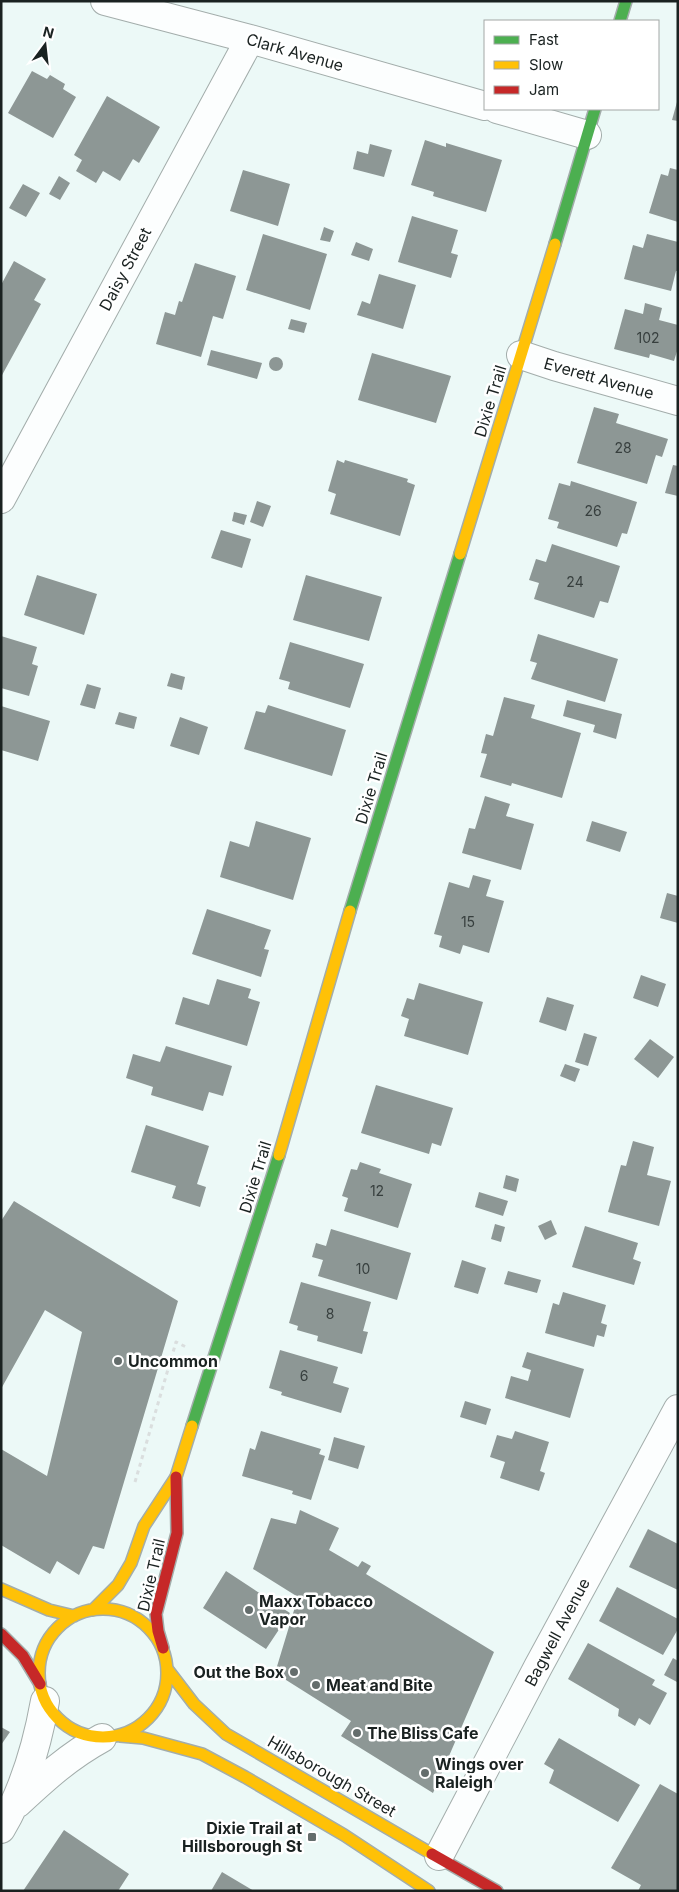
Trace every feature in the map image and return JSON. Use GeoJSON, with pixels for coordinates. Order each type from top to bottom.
{"type":"FeatureCollection","features":[{"type":"Feature","properties":{"kind":"main road"},"geometry":{"type":"LineString","coordinates":[[620,20],[626,1]]}},
{"type":"Feature","properties":{"kind":"main road","name":"Dixie Trail"},"geometry":{"type":"LineString","coordinates":[[93,1610],[118,1585],[131,1563],[144,1526],[176,1477],[267,1197],[328,984],[522,354],[595,110]]}},
{"type":"Feature","properties":{"kind":"main road","name":"Dixie Trail"},"geometry":{"type":"LineString","coordinates":[[163,1648],[156,1614],[177,1533],[176,1477]]}},
{"type":"Feature","properties":{"kind":"main road"},"geometry":{"type":"LineString","coordinates":[[1,1589],[49,1610],[74,1616]]}},
{"type":"Feature","properties":{"kind":"main road"},"geometry":{"type":"LineString","coordinates":[[42,1693],[40,1664],[46,1644],[58,1628],[74,1616],[93,1610],[114,1610],[134,1616],[152,1630],[163,1648],[168,1670],[166,1692],[156,1712],[140,1727],[111,1737]]}},
{"type":"Feature","properties":{"kind":"main road"},"geometry":{"type":"LineString","coordinates":[[1,1634],[16,1646],[29,1662],[42,1693],[59,1720],[76,1732],[88,1736],[143,1738],[202,1754],[245,1776],[344,1835],[429,1891]]}},
{"type":"Feature","properties":{"kind":"main road","name":"Hillsborough Street"},"geometry":{"type":"LineString","coordinates":[[168,1670],[188,1698],[209,1720],[226,1734],[497,1891]]}},
{"type":"Feature","properties":{"kind":"street","name":"Clark Avenue"},"geometry":{"type":"LineString","coordinates":[[105,1],[484,106]]}},
{"type":"Feature","properties":{"kind":"street","name":"Daisy Street"},"geometry":{"type":"LineString","coordinates":[[1,499],[10,459],[250,40]]}},
{"type":"Feature","properties":{"kind":"street"},"geometry":{"type":"LineString","coordinates":[[500,110],[587,135]]}},
{"type":"Feature","properties":{"kind":"street","name":"Everett Avenue"},"geometry":{"type":"LineString","coordinates":[[522,354],[554,366],[678,402]]}},
{"type":"Feature","properties":{"kind":"street","name":"Bagwell Avenue"},"geometry":{"type":"LineString","coordinates":[[439,1856],[534,1675],[678,1409]]}},
{"type":"Feature","properties":{"kind":"street"},"geometry":{"type":"LineString","coordinates":[[1,1829],[15,1806],[34,1750],[42,1693]]}},
{"type":"Feature","properties":{"kind":"street"},"geometry":{"type":"LineString","coordinates":[[15,1806],[59,1765],[84,1748],[111,1737]]}},
{"type":"Feature","properties":{"kind":"path"},"geometry":{"type":"LineString","coordinates":[[133,1490],[176,1342],[215,1359]]}},
{"type":"Feature","properties":{"kind":"building"},"geometry":{"type":"Polygon","coordinates":[[[32,71],[47,79],[50,75],[65,84],[63,89],[76,97],[53,138],[8,113],[32,71]]]}},
{"type":"Feature","properties":{"kind":"building"},"geometry":{"type":"Polygon","coordinates":[[[107,96],[160,127],[139,163],[133,159],[120,181],[103,171],[96,183],[76,171],[82,160],[74,155],[107,96]]]}},
{"type":"Feature","properties":{"kind":"building"},"geometry":{"type":"Polygon","coordinates":[[[678,102],[678,121],[672,120],[678,102]]]}},
{"type":"Feature","properties":{"kind":"building"},"geometry":{"type":"Polygon","coordinates":[[[425,140],[446,147],[446,143],[502,160],[486,212],[433,196],[434,192],[411,185],[425,140]]]}},
{"type":"Feature","properties":{"kind":"building"},"geometry":{"type":"Polygon","coordinates":[[[370,144],[392,150],[384,177],[353,169],[357,151],[368,154],[370,144]]]}},
{"type":"Feature","properties":{"kind":"building"},"geometry":{"type":"Polygon","coordinates":[[[670,168],[678,170],[678,222],[649,213],[661,174],[668,176],[670,168]]]}},
{"type":"Feature","properties":{"kind":"building"},"geometry":{"type":"Polygon","coordinates":[[[243,170],[290,184],[278,226],[230,211],[243,170]]]}},
{"type":"Feature","properties":{"kind":"building"},"geometry":{"type":"Polygon","coordinates":[[[59,176],[70,183],[60,200],[49,194],[59,176]]]}},
{"type":"Feature","properties":{"kind":"building"},"geometry":{"type":"Polygon","coordinates":[[[23,184],[40,193],[26,217],[9,208],[23,184]]]}},
{"type":"Feature","properties":{"kind":"building"},"geometry":{"type":"Polygon","coordinates":[[[412,216],[458,230],[451,253],[458,255],[451,278],[398,262],[412,216]]]}},
{"type":"Feature","properties":{"kind":"building"},"geometry":{"type":"Polygon","coordinates":[[[324,227],[334,231],[330,242],[320,240],[324,227]]]}},
{"type":"Feature","properties":{"kind":"building"},"geometry":{"type":"Polygon","coordinates":[[[263,234],[327,254],[310,310],[246,290],[263,234]]]}},
{"type":"Feature","properties":{"kind":"building"},"geometry":{"type":"Polygon","coordinates":[[[647,234],[678,242],[678,271],[676,271],[671,291],[624,279],[633,245],[643,248],[647,234]]]}},
{"type":"Feature","properties":{"kind":"building"},"geometry":{"type":"Polygon","coordinates":[[[356,242],[373,249],[369,261],[351,255],[356,242]]]}},
{"type":"Feature","properties":{"kind":"building"},"geometry":{"type":"Polygon","coordinates":[[[14,261],[46,279],[34,300],[41,304],[1,377],[1,285],[14,261]]]}},
{"type":"Feature","properties":{"kind":"building"},"geometry":{"type":"Polygon","coordinates":[[[195,263],[236,276],[223,319],[213,316],[201,357],[156,344],[165,312],[175,315],[179,301],[182,302],[195,263]]]}},
{"type":"Feature","properties":{"kind":"building"},"geometry":{"type":"Polygon","coordinates":[[[379,274],[416,285],[403,329],[357,315],[362,301],[370,304],[379,274]]]}},
{"type":"Feature","properties":{"kind":"building"},"geometry":{"type":"Polygon","coordinates":[[[645,303],[662,308],[659,320],[678,325],[678,348],[674,361],[650,354],[649,358],[614,349],[625,309],[643,314],[645,303]]]}},
{"type":"Feature","properties":{"kind":"building"},"geometry":{"type":"Polygon","coordinates":[[[291,319],[307,323],[304,333],[288,329],[291,319]]]}},
{"type":"Feature","properties":{"kind":"building"},"geometry":{"type":"Polygon","coordinates":[[[211,350],[262,363],[257,379],[207,365],[211,350]]]}},
{"type":"Feature","properties":{"kind":"building"},"geometry":{"type":"Polygon","coordinates":[[[372,353],[451,376],[436,423],[358,400],[372,353]]]}},
{"type":"Feature","properties":{"kind":"building"},"geometry":{"type":"Polygon","coordinates":[[[273,357],[279,357],[283,364],[279,371],[273,371],[269,367],[269,361],[273,357]]]}},
{"type":"Feature","properties":{"kind":"building"},"geometry":{"type":"Polygon","coordinates":[[[594,407],[619,414],[616,423],[668,439],[662,457],[656,455],[647,484],[577,463],[594,407]]]}},
{"type":"Feature","properties":{"kind":"building"},"geometry":{"type":"Polygon","coordinates":[[[337,460],[344,463],[345,460],[408,479],[407,482],[415,485],[400,536],[330,514],[336,494],[328,491],[337,460]]]}},
{"type":"Feature","properties":{"kind":"building"},"geometry":{"type":"Polygon","coordinates":[[[673,465],[678,466],[678,496],[665,493],[673,465]]]}},
{"type":"Feature","properties":{"kind":"building"},"geometry":{"type":"Polygon","coordinates":[[[571,481],[637,502],[627,534],[622,533],[617,547],[557,528],[559,522],[548,519],[559,483],[570,486],[571,481]]]}},
{"type":"Feature","properties":{"kind":"building"},"geometry":{"type":"Polygon","coordinates":[[[257,501],[271,506],[263,527],[250,522],[257,501]]]}},
{"type":"Feature","properties":{"kind":"building"},"geometry":{"type":"Polygon","coordinates":[[[234,512],[247,515],[244,525],[232,521],[234,512]]]}},
{"type":"Feature","properties":{"kind":"building"},"geometry":{"type":"Polygon","coordinates":[[[221,530],[251,539],[242,568],[211,558],[221,530]]]}},
{"type":"Feature","properties":{"kind":"building"},"geometry":{"type":"Polygon","coordinates":[[[552,544],[620,566],[608,603],[600,601],[594,618],[534,599],[539,583],[529,580],[536,559],[546,562],[552,544]]]}},
{"type":"Feature","properties":{"kind":"building"},"geometry":{"type":"Polygon","coordinates":[[[37,575],[97,594],[84,635],[24,615],[37,575]]]}},
{"type":"Feature","properties":{"kind":"building"},"geometry":{"type":"Polygon","coordinates":[[[306,575],[382,597],[369,641],[293,620],[306,575]]]}},
{"type":"Feature","properties":{"kind":"building"},"geometry":{"type":"Polygon","coordinates":[[[538,634],[618,659],[605,702],[531,679],[537,663],[530,661],[538,634]]]}},
{"type":"Feature","properties":{"kind":"building"},"geometry":{"type":"Polygon","coordinates":[[[1,636],[37,647],[32,664],[38,666],[29,696],[1,688],[1,636]]]}},
{"type":"Feature","properties":{"kind":"building"},"geometry":{"type":"Polygon","coordinates":[[[290,642],[364,664],[350,708],[288,689],[290,682],[279,679],[290,642]]]}},
{"type":"Feature","properties":{"kind":"building"},"geometry":{"type":"Polygon","coordinates":[[[171,673],[185,677],[182,690],[167,686],[171,673]]]}},
{"type":"Feature","properties":{"kind":"building"},"geometry":{"type":"Polygon","coordinates":[[[87,684],[101,688],[95,709],[80,705],[87,684]]]}},
{"type":"Feature","properties":{"kind":"building"},"geometry":{"type":"Polygon","coordinates":[[[504,697],[535,705],[531,718],[581,733],[562,798],[512,783],[511,786],[480,777],[487,754],[481,753],[486,734],[493,736],[504,697]]]}},
{"type":"Feature","properties":{"kind":"building"},"geometry":{"type":"Polygon","coordinates":[[[567,700],[622,714],[616,739],[593,732],[595,725],[563,716],[567,700]]]}},
{"type":"Feature","properties":{"kind":"building"},"geometry":{"type":"Polygon","coordinates":[[[268,705],[346,730],[332,776],[244,749],[256,711],[265,713],[268,705]]]}},
{"type":"Feature","properties":{"kind":"building"},"geometry":{"type":"Polygon","coordinates":[[[1,706],[50,721],[38,761],[1,750],[1,706]]]}},
{"type":"Feature","properties":{"kind":"building"},"geometry":{"type":"Polygon","coordinates":[[[119,712],[137,717],[134,729],[115,724],[119,712]]]}},
{"type":"Feature","properties":{"kind":"building"},"geometry":{"type":"Polygon","coordinates":[[[180,717],[208,727],[199,755],[170,746],[180,717]]]}},
{"type":"Feature","properties":{"kind":"building"},"geometry":{"type":"Polygon","coordinates":[[[485,796],[510,804],[506,816],[534,824],[521,870],[462,853],[469,828],[475,829],[485,796]]]}},
{"type":"Feature","properties":{"kind":"building"},"geometry":{"type":"Polygon","coordinates":[[[256,821],[311,838],[293,900],[220,877],[230,841],[249,847],[256,821]]]}},
{"type":"Feature","properties":{"kind":"building"},"geometry":{"type":"Polygon","coordinates":[[[592,821],[627,832],[620,852],[586,841],[592,821]]]}},
{"type":"Feature","properties":{"kind":"building"},"geometry":{"type":"Polygon","coordinates":[[[473,875],[491,880],[486,896],[504,901],[489,953],[463,945],[460,954],[439,947],[442,936],[434,934],[449,882],[469,888],[473,875]]]}},
{"type":"Feature","properties":{"kind":"building"},"geometry":{"type":"Polygon","coordinates":[[[667,893],[678,896],[678,923],[660,918],[667,893]]]}},
{"type":"Feature","properties":{"kind":"building"},"geometry":{"type":"Polygon","coordinates":[[[207,909],[271,930],[264,949],[269,950],[261,977],[192,954],[207,909]]]}},
{"type":"Feature","properties":{"kind":"building"},"geometry":{"type":"Polygon","coordinates":[[[641,975],[666,984],[658,1007],[633,998],[641,975]]]}},
{"type":"Feature","properties":{"kind":"building"},"geometry":{"type":"Polygon","coordinates":[[[217,979],[251,989],[248,998],[260,1002],[247,1046],[175,1024],[183,997],[209,1005],[217,979]]]}},
{"type":"Feature","properties":{"kind":"building"},"geometry":{"type":"Polygon","coordinates":[[[419,983],[483,1002],[468,1055],[404,1036],[409,1019],[401,1016],[407,998],[414,1000],[419,983]]]}},
{"type":"Feature","properties":{"kind":"building"},"geometry":{"type":"Polygon","coordinates":[[[547,997],[574,1005],[566,1031],[539,1022],[547,997]]]}},
{"type":"Feature","properties":{"kind":"building"},"geometry":{"type":"Polygon","coordinates":[[[584,1033],[597,1037],[588,1066],[575,1062],[584,1033]]]}},
{"type":"Feature","properties":{"kind":"building"},"geometry":{"type":"Polygon","coordinates":[[[650,1039],[674,1057],[658,1078],[634,1059],[650,1039]]]}},
{"type":"Feature","properties":{"kind":"building"},"geometry":{"type":"Polygon","coordinates":[[[166,1046],[232,1066],[223,1096],[209,1092],[203,1111],[151,1095],[153,1087],[126,1078],[133,1054],[160,1062],[166,1046]]]}},
{"type":"Feature","properties":{"kind":"building"},"geometry":{"type":"Polygon","coordinates":[[[565,1064],[580,1069],[575,1082],[560,1076],[565,1064]]]}},
{"type":"Feature","properties":{"kind":"building"},"geometry":{"type":"Polygon","coordinates":[[[376,1085],[453,1108],[441,1146],[432,1143],[429,1154],[361,1133],[376,1085]]]}},
{"type":"Feature","properties":{"kind":"building"},"geometry":{"type":"Polygon","coordinates":[[[146,1125],[209,1146],[197,1184],[206,1187],[200,1207],[172,1198],[176,1186],[131,1172],[146,1125]]]}},
{"type":"Feature","properties":{"kind":"building"},"geometry":{"type":"Polygon","coordinates":[[[633,1141],[654,1147],[647,1175],[671,1181],[659,1226],[608,1212],[621,1165],[626,1166],[633,1141]]]}},
{"type":"Feature","properties":{"kind":"building"},"geometry":{"type":"Polygon","coordinates":[[[360,1162],[381,1169],[379,1173],[412,1184],[398,1228],[344,1211],[348,1198],[342,1196],[351,1169],[357,1170],[360,1162]]]}},
{"type":"Feature","properties":{"kind":"building"},"geometry":{"type":"Polygon","coordinates":[[[506,1175],[519,1179],[516,1192],[503,1188],[506,1175]]]}},
{"type":"Feature","properties":{"kind":"building"},"geometry":{"type":"Polygon","coordinates":[[[479,1192],[508,1201],[503,1216],[475,1207],[479,1192]]]}},
{"type":"Feature","properties":{"kind":"building","name":"Uncommon"},"geometry":{"type":"Polygon","coordinates":[[[14,1201],[178,1301],[104,1549],[93,1546],[79,1575],[57,1561],[50,1574],[1,1545],[1,1449],[47,1476],[82,1332],[45,1310],[1,1389],[1,1221],[14,1201]]]}},
{"type":"Feature","properties":{"kind":"building"},"geometry":{"type":"Polygon","coordinates":[[[551,1220],[557,1234],[545,1240],[538,1226],[551,1220]]]}},
{"type":"Feature","properties":{"kind":"building"},"geometry":{"type":"Polygon","coordinates":[[[495,1224],[505,1227],[501,1242],[491,1239],[495,1224]]]}},
{"type":"Feature","properties":{"kind":"building"},"geometry":{"type":"Polygon","coordinates":[[[585,1226],[638,1243],[633,1259],[641,1262],[634,1285],[572,1267],[585,1226]]]}},
{"type":"Feature","properties":{"kind":"building"},"geometry":{"type":"Polygon","coordinates":[[[331,1229],[411,1253],[397,1300],[318,1276],[323,1260],[312,1257],[316,1243],[326,1246],[331,1229]]]}},
{"type":"Feature","properties":{"kind":"building"},"geometry":{"type":"Polygon","coordinates":[[[462,1260],[486,1268],[478,1294],[454,1287],[462,1260]]]}},
{"type":"Feature","properties":{"kind":"building"},"geometry":{"type":"Polygon","coordinates":[[[508,1271],[541,1280],[537,1293],[504,1284],[508,1271]]]}},
{"type":"Feature","properties":{"kind":"building"},"geometry":{"type":"Polygon","coordinates":[[[301,1282],[371,1302],[363,1331],[368,1332],[362,1354],[317,1341],[318,1336],[297,1330],[298,1326],[289,1323],[301,1282]]]}},
{"type":"Feature","properties":{"kind":"building"},"geometry":{"type":"Polygon","coordinates":[[[563,1292],[606,1305],[601,1323],[607,1325],[604,1337],[597,1335],[594,1347],[545,1333],[553,1303],[559,1305],[563,1292]]]}},
{"type":"Feature","properties":{"kind":"building"},"geometry":{"type":"Polygon","coordinates":[[[280,1350],[338,1367],[333,1383],[349,1388],[341,1413],[281,1395],[282,1392],[269,1388],[280,1350]]]}},
{"type":"Feature","properties":{"kind":"building"},"geometry":{"type":"Polygon","coordinates":[[[527,1352],[584,1369],[570,1418],[505,1398],[511,1376],[528,1381],[531,1370],[522,1367],[527,1352]]]}},
{"type":"Feature","properties":{"kind":"building"},"geometry":{"type":"Polygon","coordinates":[[[465,1401],[491,1409],[486,1425],[460,1417],[465,1401]]]}},
{"type":"Feature","properties":{"kind":"building"},"geometry":{"type":"Polygon","coordinates":[[[261,1431],[321,1449],[319,1454],[325,1456],[311,1500],[292,1494],[293,1491],[242,1476],[250,1448],[255,1450],[261,1431]]]}},
{"type":"Feature","properties":{"kind":"building"},"geometry":{"type":"Polygon","coordinates":[[[515,1431],[549,1442],[540,1471],[545,1473],[539,1491],[500,1478],[505,1462],[490,1457],[497,1435],[512,1439],[515,1431]]]}},
{"type":"Feature","properties":{"kind":"building"},"geometry":{"type":"Polygon","coordinates":[[[334,1437],[365,1446],[358,1469],[328,1460],[334,1437]]]}},
{"type":"Feature","properties":{"kind":"building"},"geometry":{"type":"Polygon","coordinates":[[[300,1510],[339,1528],[329,1550],[358,1567],[362,1561],[371,1566],[366,1574],[494,1652],[433,1793],[341,1736],[351,1721],[275,1673],[298,1597],[253,1569],[271,1518],[296,1524],[300,1510]]]}},
{"type":"Feature","properties":{"kind":"building"},"geometry":{"type":"Polygon","coordinates":[[[648,1529],[678,1544],[678,1590],[629,1567],[648,1529]]]}},
{"type":"Feature","properties":{"kind":"building"},"geometry":{"type":"Polygon","coordinates":[[[226,1571],[290,1613],[266,1649],[203,1608],[226,1571]]]}},
{"type":"Feature","properties":{"kind":"building"},"geometry":{"type":"Polygon","coordinates":[[[617,1587],[678,1619],[678,1629],[663,1655],[599,1621],[617,1587]]]}},
{"type":"Feature","properties":{"kind":"building"},"geometry":{"type":"Polygon","coordinates":[[[588,1643],[655,1680],[652,1685],[667,1693],[650,1725],[639,1718],[635,1726],[618,1716],[619,1709],[568,1679],[588,1643]]]}},
{"type":"Feature","properties":{"kind":"building"},"geometry":{"type":"Polygon","coordinates":[[[673,1658],[678,1661],[677,1682],[664,1675],[673,1658]]]}},
{"type":"Feature","properties":{"kind":"building"},"geometry":{"type":"Polygon","coordinates":[[[1,1727],[10,1732],[1,1745],[1,1727]]]}},
{"type":"Feature","properties":{"kind":"building"},"geometry":{"type":"Polygon","coordinates":[[[559,1738],[640,1785],[618,1822],[549,1783],[554,1770],[544,1764],[559,1738]]]}},
{"type":"Feature","properties":{"kind":"building"},"geometry":{"type":"Polygon","coordinates":[[[660,1784],[678,1794],[678,1891],[638,1891],[641,1885],[611,1868],[660,1784]]]}},
{"type":"Feature","properties":{"kind":"building"},"geometry":{"type":"Polygon","coordinates":[[[64,1830],[129,1874],[118,1891],[23,1891],[64,1830]]]}},
{"type":"Feature","properties":{"kind":"building"},"geometry":{"type":"Polygon","coordinates":[[[222,1872],[254,1891],[211,1891],[222,1872]]]}},
{"type":"Feature","properties":{"kind":"traffic: fast"},"geometry":{"type":"LineString","coordinates":[[620,20],[626,1]]}},
{"type":"Feature","properties":{"kind":"traffic: fast"},"geometry":{"type":"LineString","coordinates":[[555,244],[595,110]]}},
{"type":"Feature","properties":{"kind":"traffic: fast"},"geometry":{"type":"LineString","coordinates":[[350,911],[460,554]]}},
{"type":"Feature","properties":{"kind":"traffic: fast"},"geometry":{"type":"LineString","coordinates":[[192,1426],[279,1155]]}},
{"type":"Feature","properties":{"kind":"traffic: slow"},"geometry":{"type":"LineString","coordinates":[[460,554],[555,244]]}},
{"type":"Feature","properties":{"kind":"traffic: slow"},"geometry":{"type":"LineString","coordinates":[[279,1155],[350,911]]}},
{"type":"Feature","properties":{"kind":"traffic: slow"},"geometry":{"type":"LineString","coordinates":[[93,1610],[118,1585],[131,1563],[144,1526],[176,1477],[192,1426]]}},
{"type":"Feature","properties":{"kind":"traffic: slow"},"geometry":{"type":"LineString","coordinates":[[1,1589],[49,1610],[74,1616]]}},
{"type":"Feature","properties":{"kind":"traffic: slow"},"geometry":{"type":"LineString","coordinates":[[103,1609],[116,1610],[128,1614],[148,1628],[162,1648],[166,1660],[167,1673],[166,1686],[162,1698],[148,1718],[128,1732],[116,1736],[103,1737],[90,1736],[78,1732],[58,1718],[44,1698],[40,1686],[39,1673],[40,1660],[44,1648],[58,1628],[78,1614],[90,1610],[103,1609]]}},
{"type":"Feature","properties":{"kind":"traffic: slow"},"geometry":{"type":"LineString","coordinates":[[168,1670],[194,1704],[226,1734],[432,1854]]}},
{"type":"Feature","properties":{"kind":"traffic: slow"},"geometry":{"type":"LineString","coordinates":[[120,1736],[143,1738],[202,1754],[344,1835],[429,1891]]}},
{"type":"Feature","properties":{"kind":"traffic: jam"},"geometry":{"type":"LineString","coordinates":[[163,1648],[156,1614],[177,1533],[176,1477]]}},
{"type":"Feature","properties":{"kind":"traffic: jam"},"geometry":{"type":"LineString","coordinates":[[1,1634],[23,1656],[40,1684]]}},
{"type":"Feature","properties":{"kind":"traffic: jam"},"geometry":{"type":"LineString","coordinates":[[432,1854],[497,1891]]}},
{"type":"Feature","properties":{"kind":"place","name":"Uncommon"},"geometry":{"type":"Point","coordinates":[118,1361]}},
{"type":"Feature","properties":{"kind":"place","name":"Maxx Tobacco Vapor"},"geometry":{"type":"Point","coordinates":[249,1610]}},
{"type":"Feature","properties":{"kind":"place","name":"Out the Box"},"geometry":{"type":"Point","coordinates":[294,1672]}},
{"type":"Feature","properties":{"kind":"place","name":"Meat and Bite"},"geometry":{"type":"Point","coordinates":[316,1685]}},
{"type":"Feature","properties":{"kind":"place","name":"The Bliss Cafe"},"geometry":{"type":"Point","coordinates":[357,1733]}},
{"type":"Feature","properties":{"kind":"place","name":"Wings over Raleigh"},"geometry":{"type":"Point","coordinates":[425,1773]}},
{"type":"Feature","properties":{"kind":"place","name":"Dixie Trail at Hillsborough St"},"geometry":{"type":"Point","coordinates":[312,1837]}}]}
